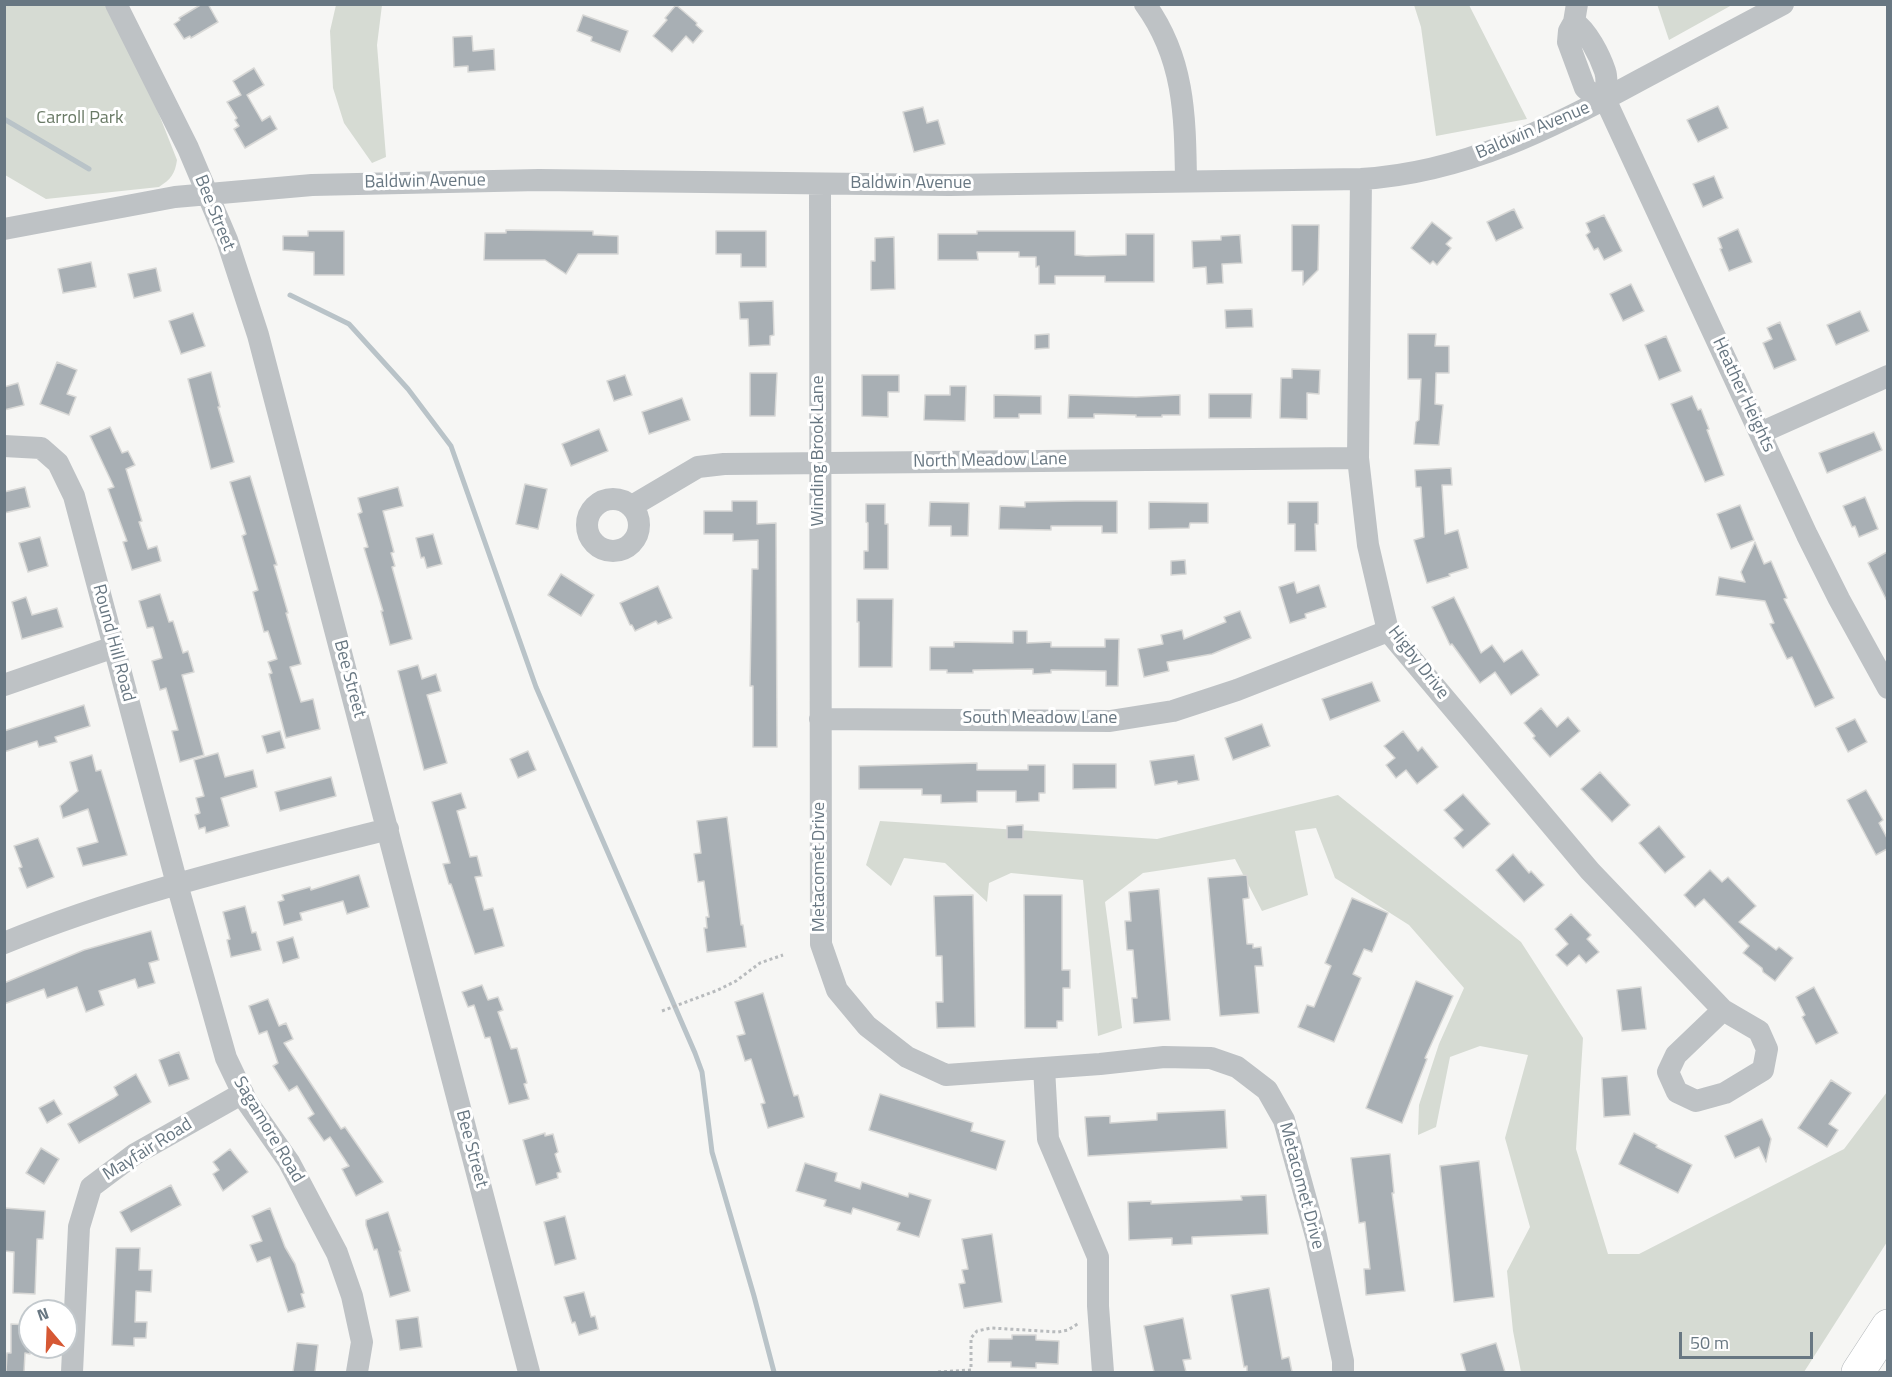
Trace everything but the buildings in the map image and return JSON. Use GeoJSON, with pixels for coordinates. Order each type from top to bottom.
{"type":"FeatureCollection","features":[{"type":"Feature","properties":{"kind":"highway"},"geometry":{"type":"LineString","coordinates":[[1858,1372],[1887,1326]]}},
{"type":"Feature","properties":{"kind":"street","name":"Bee Street"},"geometry":{"type":"LineString","coordinates":[[116,4],[167,105],[227,240],[258,335],[529,1372]]}},
{"type":"Feature","properties":{"kind":"street"},"geometry":{"type":"LineString","coordinates":[[1145,4],[1166,40],[1178,74],[1185,114],[1186,181]]}},
{"type":"Feature","properties":{"kind":"street","name":"Baldwin Avenue"},"geometry":{"type":"LineString","coordinates":[[4,229],[175,197],[312,185],[516,180],[1023,184],[1361,179],[1415,173],[1483,154],[1547,128],[1783,4]]}},
{"type":"Feature","properties":{"kind":"street"},"geometry":{"type":"LineString","coordinates":[[1576,13],[1605,70],[1605,99]]}},
{"type":"Feature","properties":{"kind":"street","name":"Heather Heights"},"geometry":{"type":"LineString","coordinates":[[1605,99],[1839,599],[1887,688]]}},
{"type":"Feature","properties":{"kind":"street","name":"Higby Drive"},"geometry":{"type":"LineString","coordinates":[[1361,179],[1358,458],[1368,545],[1388,631],[1590,871],[1723,1010],[1759,1031],[1767,1049],[1763,1070],[1725,1093],[1696,1101],[1677,1092],[1668,1072],[1676,1055],[1723,1010]]}},
{"type":"Feature","properties":{"kind":"street","name":"Winding Brook Lane"},"geometry":{"type":"LineString","coordinates":[[819,184],[820,718]]}},
{"type":"Feature","properties":{"kind":"street"},"geometry":{"type":"LineString","coordinates":[[1760,433],[1887,376]]}},
{"type":"Feature","properties":{"kind":"street","name":"Round Hill Road"},"geometry":{"type":"LineString","coordinates":[[4,446],[41,448],[58,463],[74,496],[177,884]]}},
{"type":"Feature","properties":{"kind":"street","name":"North Meadow Lane"},"geometry":{"type":"LineString","coordinates":[[632,506],[698,467],[724,464],[1358,458]]}},
{"type":"Feature","properties":{"kind":"street","name":"South Meadow Lane"},"geometry":{"type":"LineString","coordinates":[[820,718],[1110,721],[1183,707],[1237,690],[1388,631]]}},
{"type":"Feature","properties":{"kind":"street"},"geometry":{"type":"LineString","coordinates":[[4,685],[114,646]]}},
{"type":"Feature","properties":{"kind":"street","name":"Metacomet Drive"},"geometry":{"type":"LineString","coordinates":[[820,718],[820,944],[837,990],[867,1026],[907,1057],[946,1075],[1164,1057],[1211,1059],[1237,1067],[1268,1090],[1284,1119],[1313,1225],[1343,1361],[1343,1372]]}},
{"type":"Feature","properties":{"kind":"street"},"geometry":{"type":"LineString","coordinates":[[4,943],[177,884],[388,829]]}},
{"type":"Feature","properties":{"kind":"street","name":"Sagamore Road"},"geometry":{"type":"LineString","coordinates":[[177,884],[226,1058],[243,1093],[289,1162],[337,1253],[352,1296],[362,1342],[357,1372]]}},
{"type":"Feature","properties":{"kind":"street"},"geometry":{"type":"LineString","coordinates":[[1044,1068],[1048,1138],[1098,1257],[1098,1312],[1103,1372]]}},
{"type":"Feature","properties":{"kind":"street","name":"Mayfair Road"},"geometry":{"type":"LineString","coordinates":[[72,1372],[79,1227],[91,1186],[135,1154],[243,1093]]}},
{"type":"Feature","properties":{"kind":"path"},"geometry":{"type":"LineString","coordinates":[[662,1011],[736,981],[760,963],[783,955]]}},
{"type":"Feature","properties":{"kind":"path"},"geometry":{"type":"LineString","coordinates":[[938,1372],[971,1370],[971,1338],[982,1329],[1058,1332],[1068,1330],[1098,1312]]}},
{"type":"Feature","properties":{"kind":"green space"},"geometry":{"type":"Polygon","coordinates":[[[1657,4],[1732,4],[1732,5],[1669,40],[1657,4]]]}},
{"type":"Feature","properties":{"kind":"green space","name":"Carroll Park"},"geometry":{"type":"Polygon","coordinates":[[[5,5],[116,5],[177,160],[174,173],[167,181],[159,187],[46,199],[5,175],[5,5]]]}},
{"type":"Feature","properties":{"kind":"green space"},"geometry":{"type":"Polygon","coordinates":[[[336,5],[382,5],[377,45],[386,157],[372,163],[344,123],[333,88],[330,31],[336,5]]]}},
{"type":"Feature","properties":{"kind":"green space"},"geometry":{"type":"Polygon","coordinates":[[[1414,5],[1469,5],[1527,119],[1436,136],[1421,27],[1414,5]]]}},
{"type":"Feature","properties":{"kind":"green space"},"geometry":{"type":"Polygon","coordinates":[[[1338,795],[1521,942],[1583,1038],[1576,1149],[1608,1254],[1639,1254],[1844,1149],[1887,1092],[1887,1242],[1804,1372],[1521,1372],[1513,1331],[1507,1271],[1530,1227],[1505,1138],[1528,1055],[1480,1046],[1450,1057],[1436,1127],[1418,1135],[1419,1105],[1439,1044],[1464,988],[1409,925],[1335,878],[1316,828],[1295,831],[1308,895],[1262,911],[1235,859],[1143,873],[1105,902],[1122,1028],[1098,1036],[1083,880],[1011,873],[989,883],[987,902],[945,863],[904,858],[891,886],[866,865],[880,821],[1157,839],[1338,795]]]}},
{"type":"Feature","properties":{"kind":"waterway"},"geometry":{"type":"LineString","coordinates":[[4,119],[89,169]]}},
{"type":"Feature","properties":{"kind":"waterway"},"geometry":{"type":"LineString","coordinates":[[290,295],[349,324],[408,389],[451,446],[536,687],[702,1072],[712,1152],[774,1372]]}}]}
